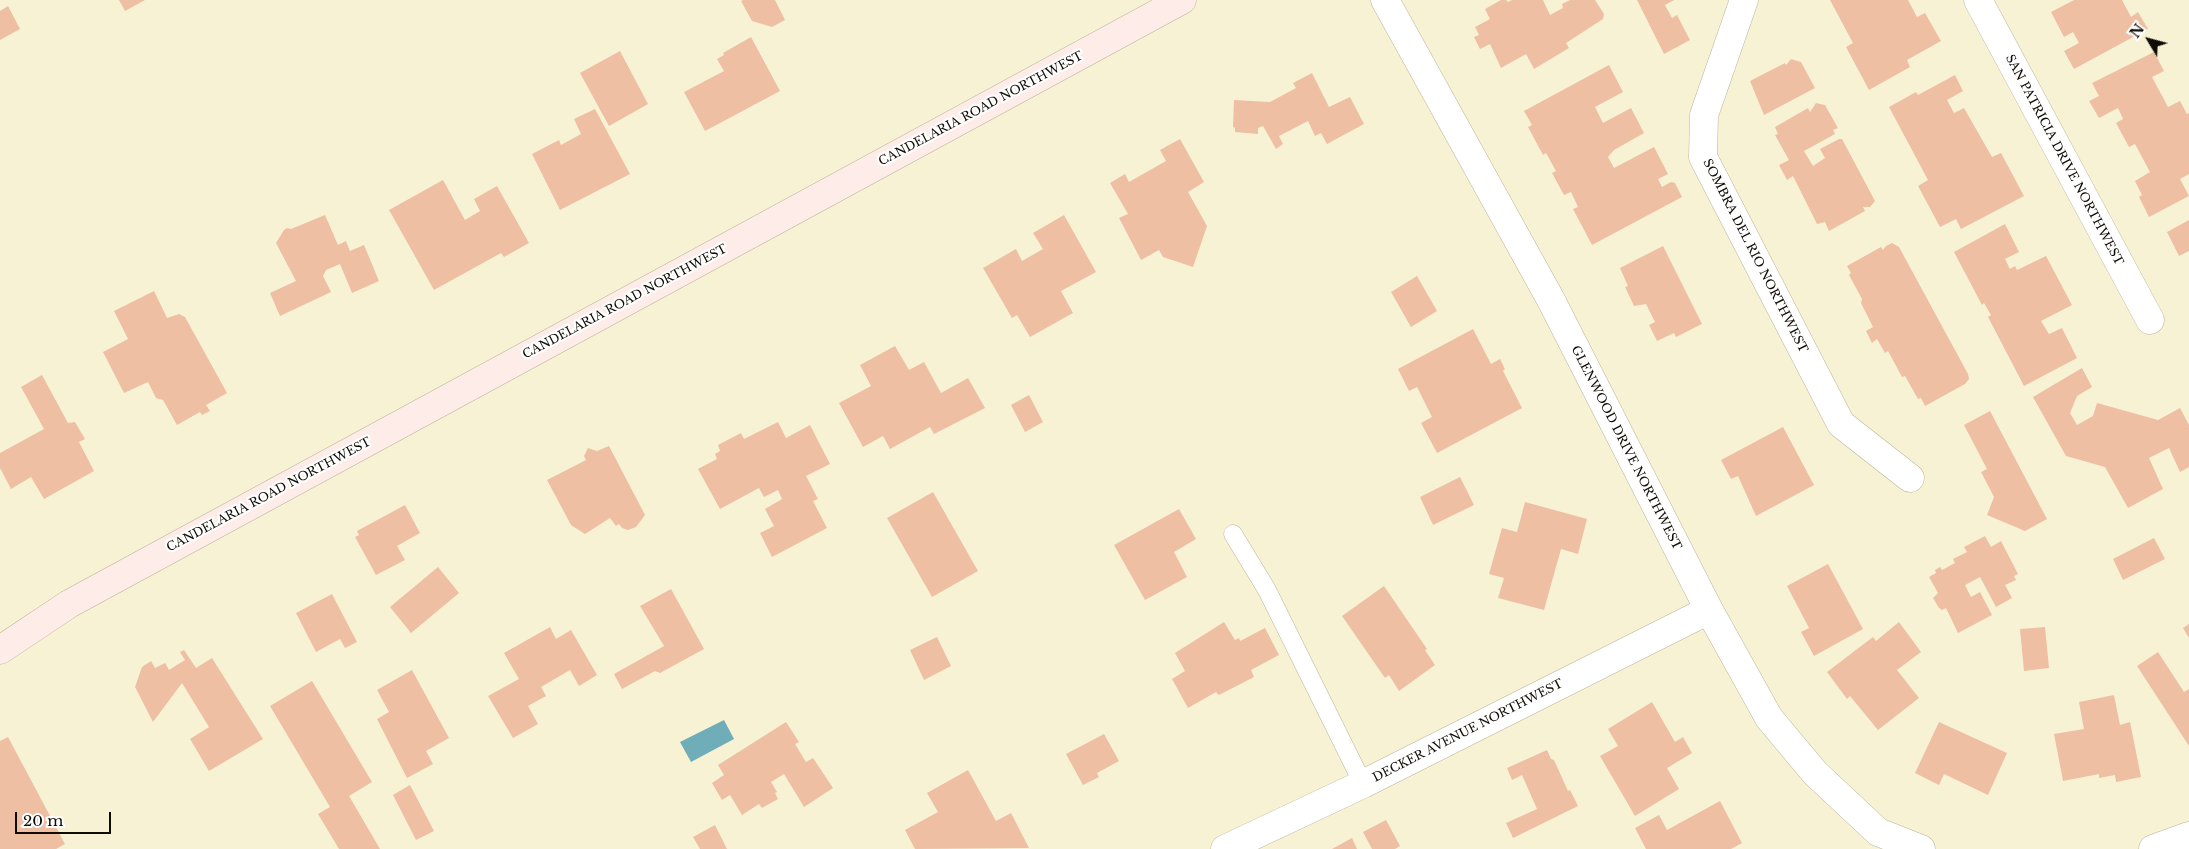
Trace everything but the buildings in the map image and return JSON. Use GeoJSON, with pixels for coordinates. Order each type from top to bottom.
{"type":"FeatureCollection","features":[{"type":"Feature","properties":{"kind":"street","name":"CANDELARIA ROAD NORTHWEST"},"geometry":{"type":"LineString","coordinates":[[0,650],[69,604],[1182,0]]}},
{"type":"Feature","properties":{"kind":"street","name":"GLENWOOD DRIVE NORTHWEST"},"geometry":{"type":"LineString","coordinates":[[1386,0],[1551,300],[1709,610],[1769,718],[1871,841],[1920,849]]}},
{"type":"Feature","properties":{"kind":"street","name":"SOMBRA DEL RIO NORTHWEST"},"geometry":{"type":"LineString","coordinates":[[1744,0],[1704,115],[1703,157],[1841,424],[1910,478]]}},
{"type":"Feature","properties":{"kind":"street","name":"SAN PATRICIA DRIVE NORTHWEST"},"geometry":{"type":"LineString","coordinates":[[1978,0],[2150,320]]}},
{"type":"Feature","properties":{"kind":"street","name":"CANDELARIA ROAD NORTHWEST"},"geometry":{"type":"LineString","coordinates":[[0,626],[69,604]]}},
{"type":"Feature","properties":{"kind":"street","name":"DECKER AVENUE NORTHWEST"},"geometry":{"type":"LineString","coordinates":[[1225,849],[1362,784],[1709,610]]}},
{"type":"Feature","properties":{"kind":"street"},"geometry":{"type":"LineString","coordinates":[[2153,849],[2189,836]]}},
{"type":"Feature","properties":{"kind":"lane"},"geometry":{"type":"LineString","coordinates":[[1233,534],[1267,590],[1362,784]]}},
{"type":"Feature","properties":{"kind":"water"},"geometry":{"type":"Polygon","coordinates":[[[724,720],[734,739],[691,762],[680,742],[724,720]]]}}]}
